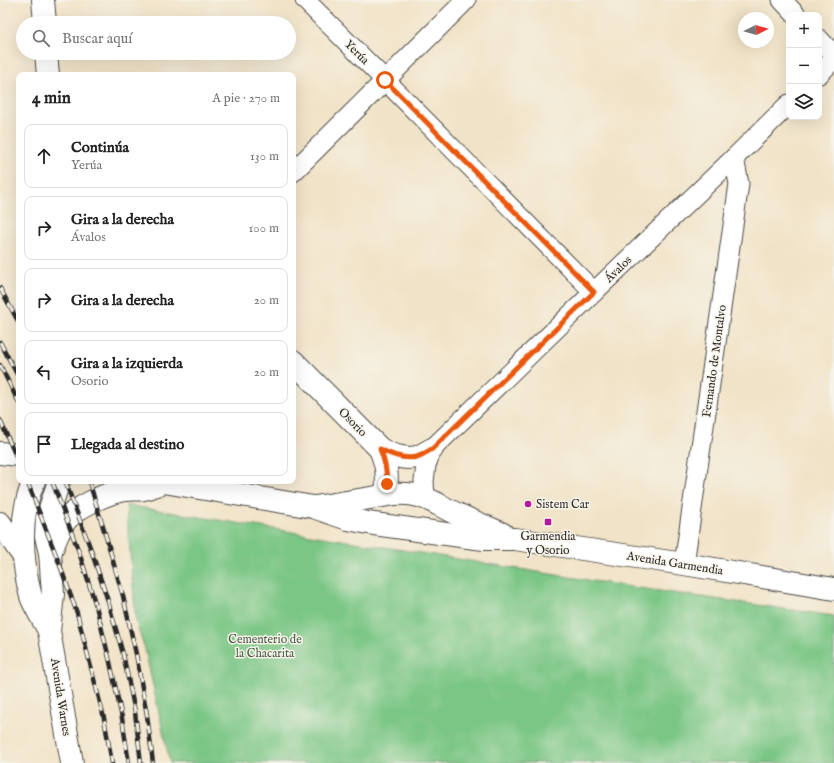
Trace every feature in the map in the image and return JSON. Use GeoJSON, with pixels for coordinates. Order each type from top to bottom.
{"type":"FeatureCollection","features":[{"type":"Feature","properties":{"kind":"main road"},"geometry":{"type":"LineString","coordinates":[[44,0],[45,16]]}},
{"type":"Feature","properties":{"kind":"main road"},"geometry":{"type":"LineString","coordinates":[[47,60],[48,72]]}},
{"type":"Feature","properties":{"kind":"main road","name":"Osorio"},"geometry":{"type":"LineString","coordinates":[[296,364],[380,449],[387,472],[386,495]]}},
{"type":"Feature","properties":{"kind":"main road"},"geometry":{"type":"LineString","coordinates":[[380,449],[391,455],[404,458],[417,456],[432,449]]}},
{"type":"Feature","properties":{"kind":"main road"},"geometry":{"type":"LineString","coordinates":[[0,453],[16,455]]}},
{"type":"Feature","properties":{"kind":"main road","name":"Avenida Warnes"},"geometry":{"type":"LineString","coordinates":[[33,484],[25,508],[24,557],[32,599],[49,631]]}},
{"type":"Feature","properties":{"kind":"main road","name":"Avenida Warnes"},"geometry":{"type":"LineString","coordinates":[[58,484],[47,518],[46,536],[50,553],[53,594],[49,631],[72,763]]}},
{"type":"Feature","properties":{"kind":"main road","name":"Avenida Warnes"},"geometry":{"type":"LineString","coordinates":[[50,553],[58,533],[66,520],[86,504],[114,492],[144,489],[158,484]]}},
{"type":"Feature","properties":{"kind":"main road","name":"Avenida Garmendia"},"geometry":{"type":"LineString","coordinates":[[175,484],[313,507],[348,519],[374,524],[484,539],[515,539],[684,564],[834,589]]}},
{"type":"Feature","properties":{"kind":"main road","name":"Avenida Garmendia"},"geometry":{"type":"LineString","coordinates":[[313,507],[386,495],[406,493],[416,494],[468,520],[515,539]]}},
{"type":"Feature","properties":{"kind":"main road"},"geometry":{"type":"LineString","coordinates":[[386,495],[386,512],[394,527]]}},
{"type":"Feature","properties":{"kind":"main road"},"geometry":{"type":"LineString","coordinates":[[417,530],[425,523],[429,516],[426,498]]}},
{"type":"Feature","properties":{"kind":"main road"},"geometry":{"type":"LineString","coordinates":[[0,523],[24,557]]}},
{"type":"Feature","properties":{"kind":"street","name":"Yerúa"},"geometry":{"type":"LineString","coordinates":[[305,0],[594,292]]}},
{"type":"Feature","properties":{"kind":"street"},"geometry":{"type":"LineString","coordinates":[[296,169],[466,0]]}},
{"type":"Feature","properties":{"kind":"street"},"geometry":{"type":"LineString","coordinates":[[782,0],[793,12]]}},
{"type":"Feature","properties":{"kind":"street"},"geometry":{"type":"LineString","coordinates":[[822,42],[834,54]]}},
{"type":"Feature","properties":{"kind":"street"},"geometry":{"type":"LineString","coordinates":[[822,71],[834,59]]}},
{"type":"Feature","properties":{"kind":"street","name":"Ávalos"},"geometry":{"type":"LineString","coordinates":[[426,498],[424,481],[425,470],[432,449],[786,107]]}},
{"type":"Feature","properties":{"kind":"street","name":"Fernando de Montalvo"},"geometry":{"type":"LineString","coordinates":[[684,564],[739,184],[734,158]]}},
{"type":"Feature","properties":{"kind":"green space","name":"Cementerio de la Chacarita"},"geometry":{"type":"Polygon","coordinates":[[[126,505],[618,585],[834,616],[834,763],[170,763],[145,649],[136,622],[126,505]]]}},
{"type":"Feature","properties":{"kind":"railway"},"geometry":{"type":"LineString","coordinates":[[0,288],[16,317]]}},
{"type":"Feature","properties":{"kind":"railway"},"geometry":{"type":"LineString","coordinates":[[0,342],[16,372]]}},
{"type":"Feature","properties":{"kind":"railway"},"geometry":{"type":"LineString","coordinates":[[0,365],[16,397]]}},
{"type":"Feature","properties":{"kind":"railway"},"geometry":{"type":"LineString","coordinates":[[0,420],[16,456]]}},
{"type":"Feature","properties":{"kind":"railway"},"geometry":{"type":"LineString","coordinates":[[28,484],[77,613],[104,718],[112,763]]}},
{"type":"Feature","properties":{"kind":"railway"},"geometry":{"type":"LineString","coordinates":[[53,484],[79,552],[96,606],[122,718],[129,763]]}},
{"type":"Feature","properties":{"kind":"railway"},"geometry":{"type":"LineString","coordinates":[[66,484],[90,547],[108,601],[123,654],[135,712],[141,763]]}},
{"type":"Feature","properties":{"kind":"railway"},"geometry":{"type":"LineString","coordinates":[[90,484],[123,596],[136,654],[147,715],[153,763]]}},
{"type":"Feature","properties":{"kind":"place","name":"Sistem Car"},"geometry":{"type":"Point","coordinates":[528,504]}},
{"type":"Feature","properties":{"kind":"place","name":"Garmendia y Osorio"},"geometry":{"type":"Point","coordinates":[548,522]}},
{"type":"Feature","properties":{"kind":"route"},"geometry":{"type":"LineString","coordinates":[[385,80],[594,292],[432,449],[417,456],[404,458],[391,455],[380,449],[387,472],[387,484]]}}]}
